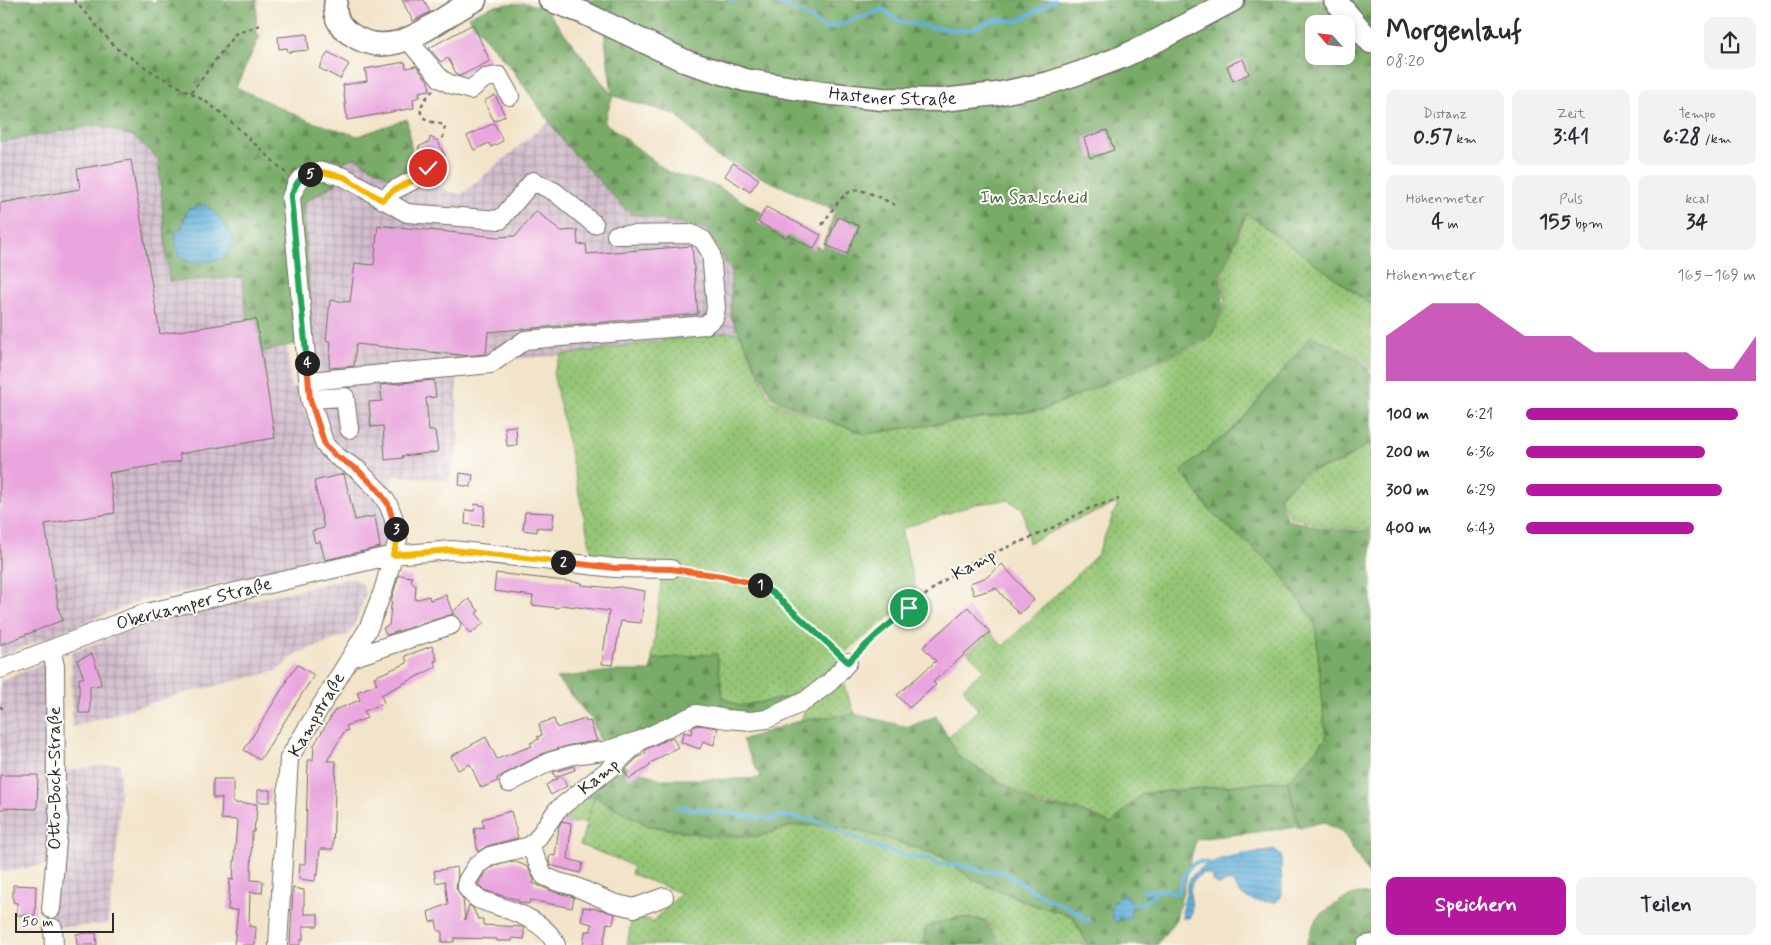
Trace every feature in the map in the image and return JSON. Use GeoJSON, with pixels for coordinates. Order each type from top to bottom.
{"type":"FeatureCollection","features":[{"type":"Feature","properties":{"kind":"main road"},"geometry":{"type":"LineString","coordinates":[[336,0],[336,16],[341,27],[358,40],[373,45],[390,45],[408,40],[475,0]]}},
{"type":"Feature","properties":{"kind":"main road","name":"Hastener Straße"},"geometry":{"type":"LineString","coordinates":[[550,0],[584,13],[712,72],[745,80],[843,95],[882,99],[942,100],[996,94],[1040,85],[1085,71],[1122,57],[1158,40],[1232,0]]}},
{"type":"Feature","properties":{"kind":"main road"},"geometry":{"type":"LineString","coordinates":[[1335,0],[1371,42]]}},
{"type":"Feature","properties":{"kind":"street"},"geometry":{"type":"LineString","coordinates":[[408,40],[441,79],[450,84],[470,90],[486,78],[499,76],[510,96]]}},
{"type":"Feature","properties":{"kind":"street"},"geometry":{"type":"LineString","coordinates":[[382,200],[394,190],[420,177],[428,168]]}},
{"type":"Feature","properties":{"kind":"street"},"geometry":{"type":"LineString","coordinates":[[393,555],[398,539],[393,516],[388,504],[378,490],[358,470],[336,456],[325,445],[310,399],[300,230],[291,197],[297,183],[304,176],[322,172],[344,177],[382,200],[407,212],[500,220],[533,182],[555,192],[594,224]]}},
{"type":"Feature","properties":{"kind":"street"},"geometry":{"type":"LineString","coordinates":[[309,381],[491,364],[525,340],[704,325],[714,318],[716,308],[711,253],[703,240],[692,234],[616,235]]}},
{"type":"Feature","properties":{"kind":"street"},"geometry":{"type":"LineString","coordinates":[[310,399],[345,397],[349,429]]}},
{"type":"Feature","properties":{"kind":"street","name":"Oberkamper Straße"},"geometry":{"type":"LineString","coordinates":[[0,669],[142,614],[393,555],[452,550],[614,568],[671,569]]}},
{"type":"Feature","properties":{"kind":"street","name":"Kampstraße"},"geometry":{"type":"LineString","coordinates":[[278,945],[289,758],[368,629],[383,591],[393,555]]}},
{"type":"Feature","properties":{"kind":"street"},"geometry":{"type":"LineString","coordinates":[[350,658],[451,625]]}},
{"type":"Feature","properties":{"kind":"street","name":"Otto-Bock-Straße"},"geometry":{"type":"LineString","coordinates":[[51,648],[55,666],[56,786],[59,819],[51,909]]}},
{"type":"Feature","properties":{"kind":"street","name":"Kamp"},"geometry":{"type":"LineString","coordinates":[[530,846],[557,810],[613,766],[641,740],[696,714],[727,719],[767,719],[805,701],[830,682],[848,662]]}},
{"type":"Feature","properties":{"kind":"street"},"geometry":{"type":"LineString","coordinates":[[509,783],[549,762],[573,755],[604,751],[641,740]]}},
{"type":"Feature","properties":{"kind":"street"},"geometry":{"type":"LineString","coordinates":[[556,945],[549,932],[542,926],[472,894],[467,888],[467,881],[477,865],[490,856],[530,846],[544,876],[574,886],[613,903],[634,908],[664,897]]}},
{"type":"Feature","properties":{"kind":"street"},"geometry":{"type":"LineString","coordinates":[[1366,945],[1371,944]]}},
{"type":"Feature","properties":{"kind":"path"},"geometry":{"type":"LineString","coordinates":[[74,0],[116,48],[224,115],[297,183]]}},
{"type":"Feature","properties":{"kind":"path"},"geometry":{"type":"LineString","coordinates":[[191,93],[235,34],[263,24]]}},
{"type":"Feature","properties":{"kind":"path"},"geometry":{"type":"LineString","coordinates":[[439,140],[443,137],[446,129],[445,126],[422,116],[420,109],[422,101],[441,79]]}},
{"type":"Feature","properties":{"kind":"path"},"geometry":{"type":"LineString","coordinates":[[822,225],[840,198],[853,190],[867,191],[895,204]]}},
{"type":"Feature","properties":{"kind":"path","name":"Kamp"},"geometry":{"type":"LineString","coordinates":[[848,662],[880,632],[924,596],[973,562],[1042,533],[1090,508],[1118,499]]}},
{"type":"Feature","properties":{"kind":"path"},"geometry":{"type":"LineString","coordinates":[[671,569],[721,576],[759,584],[774,594],[848,662]]}},
{"type":"Feature","properties":{"kind":"path"},"geometry":{"type":"LineString","coordinates":[[0,706],[5,712]]}},
{"type":"Feature","properties":{"kind":"shaded area"},"geometry":{"type":"Polygon","coordinates":[[[549,121],[566,145],[629,213],[706,229],[731,271],[731,317],[740,334],[727,332],[561,355],[456,364],[459,444],[449,481],[394,475],[390,489],[363,462],[344,452],[331,436],[321,414],[303,203],[336,184],[344,160],[356,158],[395,180],[416,180],[461,195],[549,121]]]}},
{"type":"Feature","properties":{"kind":"shaded area"},"geometry":{"type":"Polygon","coordinates":[[[98,125],[135,137],[158,158],[170,281],[242,277],[253,355],[287,347],[291,388],[302,387],[303,406],[306,415],[351,472],[385,509],[389,523],[387,539],[384,547],[134,603],[0,656],[0,142],[98,125]]]}},
{"type":"Feature","properties":{"kind":"shaded area"},"geometry":{"type":"Polygon","coordinates":[[[346,579],[354,579],[363,585],[365,596],[350,634],[296,654],[277,671],[177,695],[72,727],[71,653],[142,625],[346,579]]]}},
{"type":"Feature","properties":{"kind":"shaded area"},"geometry":{"type":"Polygon","coordinates":[[[43,664],[50,672],[45,808],[54,808],[57,772],[120,763],[117,849],[108,924],[43,928],[48,864],[0,873],[0,681],[43,664]]]}},
{"type":"Feature","properties":{"kind":"green space"},"geometry":{"type":"Polygon","coordinates":[[[0,0],[149,0],[156,3],[156,0],[257,0],[256,31],[260,36],[236,87],[309,121],[358,136],[407,119],[416,180],[395,180],[355,158],[344,161],[336,184],[303,203],[313,339],[253,355],[242,277],[169,282],[158,158],[135,137],[98,125],[0,142],[0,0]],[[188,210],[181,230],[177,229],[179,256],[193,262],[200,261],[233,241],[218,216],[188,210]]]}},
{"type":"Feature","properties":{"kind":"green space","name":"Im Saalscheid"},"geometry":{"type":"Polygon","coordinates":[[[578,0],[1371,0],[1371,304],[1246,213],[1221,274],[1223,310],[1209,338],[1044,409],[865,434],[773,399],[731,317],[731,271],[706,229],[629,213],[566,145],[511,68],[473,24],[469,16],[493,6],[508,4],[527,3],[545,8],[612,95],[602,14],[578,0]],[[613,96],[604,122],[668,172],[717,186],[822,249],[835,211],[715,156],[677,115],[613,96]]]}},
{"type":"Feature","properties":{"kind":"green space"},"geometry":{"type":"Polygon","coordinates":[[[1247,213],[1371,305],[1371,370],[1362,358],[1311,336],[1239,423],[1181,471],[1211,512],[1277,569],[1315,623],[1326,739],[1289,780],[1142,793],[1112,824],[1079,810],[1037,803],[959,757],[947,738],[978,710],[963,688],[984,669],[967,652],[989,631],[1003,646],[1097,555],[1118,503],[1080,518],[1029,543],[1023,509],[1008,500],[976,504],[901,529],[917,594],[847,651],[832,675],[814,693],[739,706],[723,698],[717,654],[652,659],[663,564],[593,559],[553,373],[561,355],[727,332],[740,334],[771,401],[865,434],[1044,410],[1209,340],[1225,310],[1223,273],[1247,213]]]}},
{"type":"Feature","properties":{"kind":"green space"},"geometry":{"type":"Polygon","coordinates":[[[1311,336],[1361,360],[1371,373],[1371,442],[1340,462],[1308,471],[1278,496],[1288,520],[1330,529],[1371,531],[1371,874],[1368,874],[1343,832],[1323,822],[1300,828],[1288,781],[1326,739],[1315,621],[1277,568],[1212,512],[1181,471],[1239,424],[1311,336]]]}},
{"type":"Feature","properties":{"kind":"green space"},"geometry":{"type":"Polygon","coordinates":[[[1371,443],[1371,529],[1330,527],[1290,517],[1279,496],[1309,472],[1340,463],[1371,443]]]}},
{"type":"Feature","properties":{"kind":"green space"},"geometry":{"type":"Polygon","coordinates":[[[717,654],[723,698],[739,706],[814,693],[756,719],[697,710],[609,764],[592,720],[556,678],[612,671],[651,671],[652,659],[717,654]]]}},
{"type":"Feature","properties":{"kind":"green space"},"geometry":{"type":"Polygon","coordinates":[[[841,677],[855,714],[801,720],[807,704],[841,677]]]}},
{"type":"Feature","properties":{"kind":"green space"},"geometry":{"type":"Polygon","coordinates":[[[855,714],[908,727],[936,716],[959,757],[1037,805],[1078,811],[1111,824],[1142,794],[1287,781],[1299,827],[1196,839],[1176,919],[1157,945],[1088,945],[1073,916],[1029,903],[974,880],[941,856],[885,838],[838,826],[794,825],[757,836],[708,835],[647,825],[594,797],[578,797],[621,765],[661,779],[761,778],[742,740],[801,720],[855,714]]]}},
{"type":"Feature","properties":{"kind":"green space"},"geometry":{"type":"Polygon","coordinates":[[[578,797],[594,797],[587,822],[572,823],[555,819],[578,797]]]}},
{"type":"Feature","properties":{"kind":"green space"},"geometry":{"type":"Polygon","coordinates":[[[594,797],[649,826],[710,837],[758,837],[796,825],[840,826],[886,838],[941,856],[975,881],[1030,904],[1072,916],[1088,945],[1002,945],[986,920],[958,917],[926,927],[922,945],[627,945],[632,916],[654,921],[681,893],[631,874],[633,867],[580,845],[594,797]]]}},
{"type":"Feature","properties":{"kind":"green space"},"geometry":{"type":"Polygon","coordinates":[[[1359,893],[1371,895],[1371,945],[1306,945],[1316,918],[1341,900],[1359,893]]]}},
{"type":"Feature","properties":{"kind":"green space"},"geometry":{"type":"Polygon","coordinates":[[[958,917],[985,921],[1000,945],[923,945],[926,927],[958,917]]]}},
{"type":"Feature","properties":{"kind":"water"},"geometry":{"type":"Polygon","coordinates":[[[205,205],[218,216],[233,241],[224,258],[204,262],[189,262],[179,256],[176,245],[176,229],[181,230],[188,209],[205,205]]]}},
{"type":"Feature","properties":{"kind":"water"},"geometry":{"type":"Polygon","coordinates":[[[1276,850],[1281,855],[1282,896],[1276,902],[1257,901],[1248,898],[1240,893],[1230,881],[1218,885],[1213,881],[1213,876],[1203,873],[1192,883],[1190,889],[1191,912],[1189,918],[1183,918],[1183,904],[1189,881],[1195,872],[1215,861],[1228,857],[1276,850]]]}},
{"type":"Feature","properties":{"kind":"water"},"geometry":{"type":"Polygon","coordinates":[[[1124,894],[1130,901],[1131,914],[1126,919],[1119,918],[1117,923],[1113,918],[1112,906],[1124,894]]]}},
{"type":"Feature","properties":{"kind":"building"},"geometry":{"type":"Polygon","coordinates":[[[402,0],[424,0],[430,12],[413,21],[402,0]]]}},
{"type":"Feature","properties":{"kind":"building"},"geometry":{"type":"Polygon","coordinates":[[[473,24],[490,61],[460,76],[457,75],[448,58],[441,62],[429,48],[473,24]]]}},
{"type":"Feature","properties":{"kind":"building"},"geometry":{"type":"Polygon","coordinates":[[[307,34],[309,50],[288,52],[287,48],[279,49],[278,37],[307,34]]]}},
{"type":"Feature","properties":{"kind":"building"},"geometry":{"type":"Polygon","coordinates":[[[328,52],[349,64],[340,79],[319,68],[328,52]]]}},
{"type":"Feature","properties":{"kind":"building"},"geometry":{"type":"Polygon","coordinates":[[[1243,59],[1249,74],[1233,81],[1227,66],[1243,59]]]}},
{"type":"Feature","properties":{"kind":"building"},"geometry":{"type":"Polygon","coordinates":[[[405,62],[406,68],[416,66],[428,81],[430,90],[419,92],[420,97],[413,99],[414,108],[347,120],[343,85],[367,81],[365,69],[405,62]]]}},
{"type":"Feature","properties":{"kind":"building"},"geometry":{"type":"Polygon","coordinates":[[[495,95],[505,116],[494,121],[484,101],[495,95]]]}},
{"type":"Feature","properties":{"kind":"building"},"geometry":{"type":"Polygon","coordinates":[[[494,123],[503,141],[491,147],[489,143],[474,150],[467,136],[494,123]]]}},
{"type":"Feature","properties":{"kind":"building"},"geometry":{"type":"Polygon","coordinates":[[[1107,130],[1114,150],[1090,158],[1084,138],[1107,130]]]}},
{"type":"Feature","properties":{"kind":"building"},"geometry":{"type":"Polygon","coordinates":[[[430,137],[438,141],[445,156],[436,160],[431,158],[424,159],[418,147],[429,142],[430,137]]]}},
{"type":"Feature","properties":{"kind":"building"},"geometry":{"type":"Polygon","coordinates":[[[131,160],[160,334],[256,319],[275,438],[179,454],[181,461],[109,473],[115,513],[45,524],[59,611],[63,620],[0,645],[0,203],[80,189],[77,169],[131,160]]]}},
{"type":"Feature","properties":{"kind":"building"},"geometry":{"type":"Polygon","coordinates":[[[733,163],[759,179],[750,192],[725,176],[733,163]]]}},
{"type":"Feature","properties":{"kind":"building"},"geometry":{"type":"Polygon","coordinates":[[[766,207],[821,235],[814,249],[788,235],[786,238],[758,222],[766,207]]]}},
{"type":"Feature","properties":{"kind":"building"},"geometry":{"type":"Polygon","coordinates":[[[536,211],[561,231],[577,230],[578,245],[586,244],[587,254],[692,246],[698,314],[488,332],[486,354],[468,356],[356,344],[354,366],[329,368],[331,341],[326,341],[330,300],[350,302],[355,263],[374,265],[378,225],[498,237],[516,236],[536,211]]]}},
{"type":"Feature","properties":{"kind":"building"},"geometry":{"type":"Polygon","coordinates":[[[838,217],[859,226],[847,254],[826,245],[838,217]]]}},
{"type":"Feature","properties":{"kind":"building"},"geometry":{"type":"Polygon","coordinates":[[[434,380],[436,397],[426,398],[429,431],[435,431],[438,452],[385,460],[383,426],[371,427],[369,402],[382,401],[380,385],[434,380]]]}},
{"type":"Feature","properties":{"kind":"building"},"geometry":{"type":"Polygon","coordinates":[[[516,426],[517,445],[507,446],[505,427],[516,426]]]}},
{"type":"Feature","properties":{"kind":"building"},"geometry":{"type":"Polygon","coordinates":[[[460,473],[473,475],[471,487],[459,485],[460,473]]]}},
{"type":"Feature","properties":{"kind":"building"},"geometry":{"type":"Polygon","coordinates":[[[344,474],[355,520],[375,516],[380,547],[325,560],[320,541],[315,543],[312,531],[324,528],[314,481],[344,474]]]}},
{"type":"Feature","properties":{"kind":"building"},"geometry":{"type":"Polygon","coordinates":[[[475,504],[485,506],[483,526],[465,524],[466,510],[474,511],[475,504]]]}},
{"type":"Feature","properties":{"kind":"building"},"geometry":{"type":"Polygon","coordinates":[[[525,512],[554,513],[552,529],[537,527],[537,532],[523,530],[525,512]]]}},
{"type":"Feature","properties":{"kind":"building"},"geometry":{"type":"Polygon","coordinates":[[[1002,564],[1034,600],[1019,614],[996,588],[974,595],[970,583],[987,577],[1002,564]]]}},
{"type":"Feature","properties":{"kind":"building"},"geometry":{"type":"Polygon","coordinates":[[[496,573],[582,583],[582,585],[620,587],[645,591],[641,623],[621,621],[613,665],[602,664],[609,611],[561,605],[558,608],[532,605],[533,596],[494,591],[496,573]]]}},
{"type":"Feature","properties":{"kind":"building"},"geometry":{"type":"Polygon","coordinates":[[[399,575],[412,577],[411,582],[416,586],[415,600],[429,596],[430,600],[446,595],[453,614],[386,635],[383,628],[389,625],[392,597],[399,575]]]}},
{"type":"Feature","properties":{"kind":"building"},"geometry":{"type":"Polygon","coordinates":[[[469,599],[479,611],[476,613],[484,623],[470,634],[452,612],[469,599]]]}},
{"type":"Feature","properties":{"kind":"building"},"geometry":{"type":"Polygon","coordinates":[[[968,607],[990,632],[933,682],[936,685],[909,708],[897,695],[936,661],[923,647],[968,607]]]}},
{"type":"Feature","properties":{"kind":"building"},"geometry":{"type":"Polygon","coordinates":[[[432,646],[437,660],[434,661],[436,667],[381,695],[384,703],[364,711],[367,718],[346,726],[348,730],[344,732],[327,761],[336,761],[333,849],[320,849],[318,875],[316,874],[315,881],[299,879],[300,864],[305,864],[308,760],[313,760],[314,745],[335,710],[360,700],[357,692],[377,684],[374,677],[407,663],[405,656],[432,646]]]}},
{"type":"Feature","properties":{"kind":"building"},"geometry":{"type":"Polygon","coordinates":[[[92,654],[101,685],[90,686],[90,713],[79,713],[79,678],[84,678],[77,660],[92,654]]]}},
{"type":"Feature","properties":{"kind":"building"},"geometry":{"type":"Polygon","coordinates":[[[298,665],[314,675],[260,760],[244,750],[286,680],[298,665]]]}},
{"type":"Feature","properties":{"kind":"building"},"geometry":{"type":"Polygon","coordinates":[[[554,719],[557,728],[585,719],[586,722],[590,721],[597,741],[570,745],[544,753],[497,778],[498,781],[481,788],[470,764],[458,770],[451,756],[486,737],[497,759],[532,746],[530,743],[539,739],[537,737],[542,735],[539,724],[554,719]]]}},
{"type":"Feature","properties":{"kind":"building"},"geometry":{"type":"Polygon","coordinates":[[[698,725],[718,728],[714,745],[703,741],[700,749],[681,742],[684,732],[691,734],[693,727],[698,725]]]}},
{"type":"Feature","properties":{"kind":"building"},"geometry":{"type":"Polygon","coordinates":[[[672,737],[678,747],[649,764],[650,766],[629,779],[624,771],[637,758],[646,753],[647,749],[672,737]]]}},
{"type":"Feature","properties":{"kind":"building"},"geometry":{"type":"Polygon","coordinates":[[[574,766],[575,770],[555,777],[553,772],[574,766]]]}},
{"type":"Feature","properties":{"kind":"building"},"geometry":{"type":"Polygon","coordinates":[[[0,775],[38,775],[37,809],[5,808],[0,810],[0,775]]]}},
{"type":"Feature","properties":{"kind":"building"},"geometry":{"type":"Polygon","coordinates":[[[561,776],[567,786],[551,795],[546,785],[561,776]]]}},
{"type":"Feature","properties":{"kind":"building"},"geometry":{"type":"Polygon","coordinates":[[[213,779],[233,779],[233,803],[257,804],[256,822],[254,832],[252,832],[251,880],[263,881],[262,893],[250,892],[249,926],[256,927],[255,945],[234,945],[238,910],[228,910],[230,879],[233,880],[237,820],[221,819],[222,798],[213,798],[213,779]]]}},
{"type":"Feature","properties":{"kind":"building"},"geometry":{"type":"Polygon","coordinates":[[[258,790],[270,790],[270,802],[258,802],[258,790]]]}},
{"type":"Feature","properties":{"kind":"building"},"geometry":{"type":"Polygon","coordinates":[[[511,811],[518,838],[487,846],[478,852],[474,829],[484,827],[482,819],[511,811]]]}},
{"type":"Feature","properties":{"kind":"building"},"geometry":{"type":"Polygon","coordinates":[[[562,821],[571,823],[568,859],[583,863],[580,873],[550,865],[550,855],[555,856],[559,826],[562,821]]]}},
{"type":"Feature","properties":{"kind":"building"},"geometry":{"type":"Polygon","coordinates":[[[514,861],[528,867],[534,880],[533,883],[554,892],[574,897],[572,908],[530,900],[529,904],[519,902],[518,900],[483,890],[478,884],[485,872],[494,866],[514,861]]]}},
{"type":"Feature","properties":{"kind":"building"},"geometry":{"type":"Polygon","coordinates":[[[457,867],[456,888],[463,899],[465,920],[469,905],[473,908],[478,919],[483,919],[483,925],[522,927],[524,928],[524,939],[512,938],[512,941],[497,941],[497,939],[454,938],[454,942],[442,942],[442,931],[438,931],[436,921],[430,922],[428,912],[448,904],[445,881],[436,883],[434,871],[457,867]]]}},
{"type":"Feature","properties":{"kind":"building"},"geometry":{"type":"Polygon","coordinates":[[[13,885],[36,886],[35,915],[17,915],[17,903],[13,902],[13,885]]]}},
{"type":"Feature","properties":{"kind":"building"},"geometry":{"type":"Polygon","coordinates":[[[293,888],[304,890],[304,914],[318,914],[318,926],[303,926],[303,940],[300,940],[300,945],[290,945],[293,888]]]}},
{"type":"Feature","properties":{"kind":"building"},"geometry":{"type":"Polygon","coordinates":[[[583,907],[615,914],[613,924],[607,923],[603,945],[583,945],[585,931],[591,931],[592,924],[581,921],[583,907]]]}},
{"type":"Feature","properties":{"kind":"building"},"geometry":{"type":"Polygon","coordinates":[[[96,933],[97,945],[77,945],[76,934],[96,933]]]}},
{"type":"Feature","properties":{"kind":"waterway"},"geometry":{"type":"LineString","coordinates":[[731,0],[740,0]]}},
{"type":"Feature","properties":{"kind":"waterway"},"geometry":{"type":"LineString","coordinates":[[764,0],[797,11],[825,29],[883,9],[905,23],[952,30],[970,30],[995,19],[1018,21],[1055,0]]}},
{"type":"Feature","properties":{"kind":"waterway"},"geometry":{"type":"LineString","coordinates":[[678,807],[771,819],[781,816],[815,820],[875,847],[911,857],[927,859],[938,864],[960,865],[981,871],[1003,872],[1044,897],[1073,910],[1089,921]]}},
{"type":"Feature","properties":{"kind":"waterway"},"geometry":{"type":"LineString","coordinates":[[1144,891],[1167,889],[1174,894],[1178,893],[1184,876],[1191,866],[1196,863],[1209,863]]}},
{"type":"Feature","properties":{"kind":"waterway"},"geometry":{"type":"LineString","coordinates":[[1130,904],[1145,902],[1157,891]]}},
{"type":"Feature","properties":{"kind":"route"},"geometry":{"type":"LineString","coordinates":[[428,168],[420,177],[394,190],[382,200],[344,177],[322,172],[304,176],[297,183],[291,197],[310,399],[313,410],[325,445],[336,456],[358,470],[378,490],[388,504],[393,516],[398,539],[393,555],[452,550],[614,568],[671,569],[721,576],[759,584],[774,594],[848,662],[909,608]]}}]}
